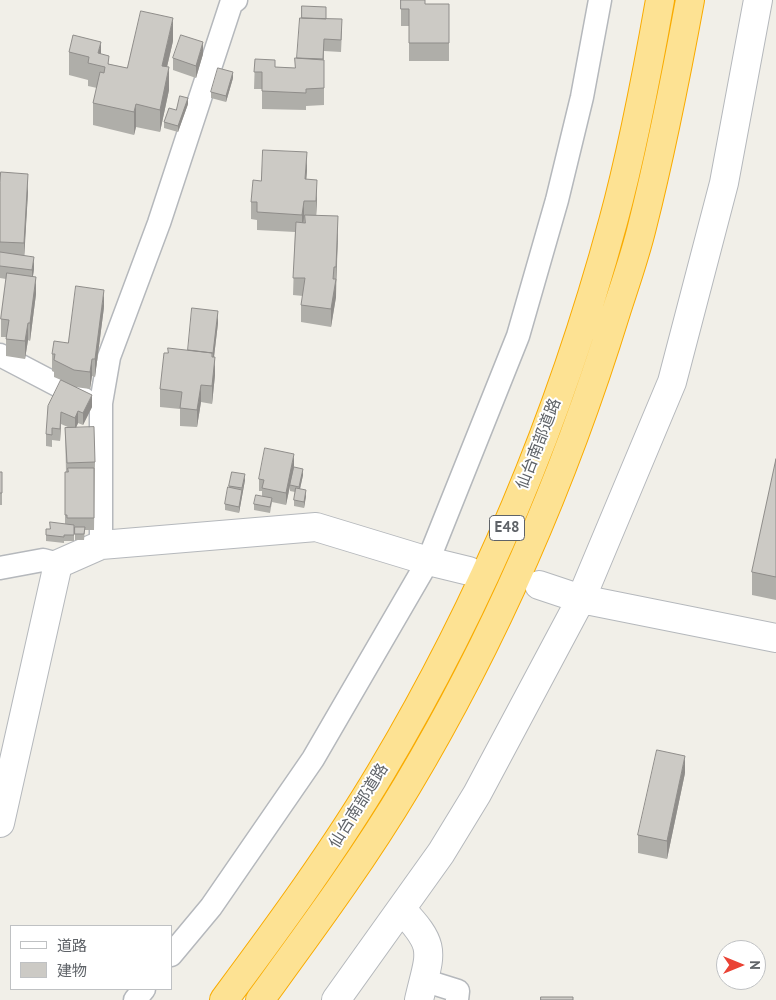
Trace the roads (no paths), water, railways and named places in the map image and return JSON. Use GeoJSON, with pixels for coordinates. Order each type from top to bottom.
{"type":"FeatureCollection","features":[{"type":"Feature","properties":{"kind":"highway","name":"仙台南部道路"},"geometry":{"type":"LineString","coordinates":[[224,1000],[305,889],[381,772],[449,650],[510,522],[567,373],[614,222],[645,85],[660,0]]}},
{"type":"Feature","properties":{"kind":"highway","name":"仙台南部道路"},"geometry":{"type":"LineString","coordinates":[[260,1000],[328,907],[406,787],[475,664],[536,534],[594,385],[642,229],[674,88],[690,0]]}},
{"type":"Feature","properties":{"kind":"street"},"geometry":{"type":"LineString","coordinates":[[101,545],[101,407],[109,357],[159,223],[231,4],[236,0]]}},
{"type":"Feature","properties":{"kind":"street"},"geometry":{"type":"LineString","coordinates":[[172,954],[211,907],[313,759],[428,561],[518,336],[558,200],[582,97],[600,0]]}},
{"type":"Feature","properties":{"kind":"street"},"geometry":{"type":"LineString","coordinates":[[336,1000],[441,853],[477,794],[581,599],[672,382],[724,183],[758,0]]}},
{"type":"Feature","properties":{"kind":"street"},"geometry":{"type":"LineString","coordinates":[[0,355],[101,407]]}},
{"type":"Feature","properties":{"kind":"street"},"geometry":{"type":"LineString","coordinates":[[0,568],[43,560],[58,564],[101,545],[316,527],[428,561],[469,571]]}},
{"type":"Feature","properties":{"kind":"street"},"geometry":{"type":"LineString","coordinates":[[0,823],[58,564]]}},
{"type":"Feature","properties":{"kind":"street"},"geometry":{"type":"LineString","coordinates":[[539,585],[581,599],[776,638]]}},
{"type":"Feature","properties":{"kind":"street"},"geometry":{"type":"LineString","coordinates":[[402,910],[422,932],[429,948],[421,990],[458,990],[457,1000]]}},
{"type":"Feature","properties":{"kind":"street"},"geometry":{"type":"LineString","coordinates":[[135,1000],[143,990]]}}]}
